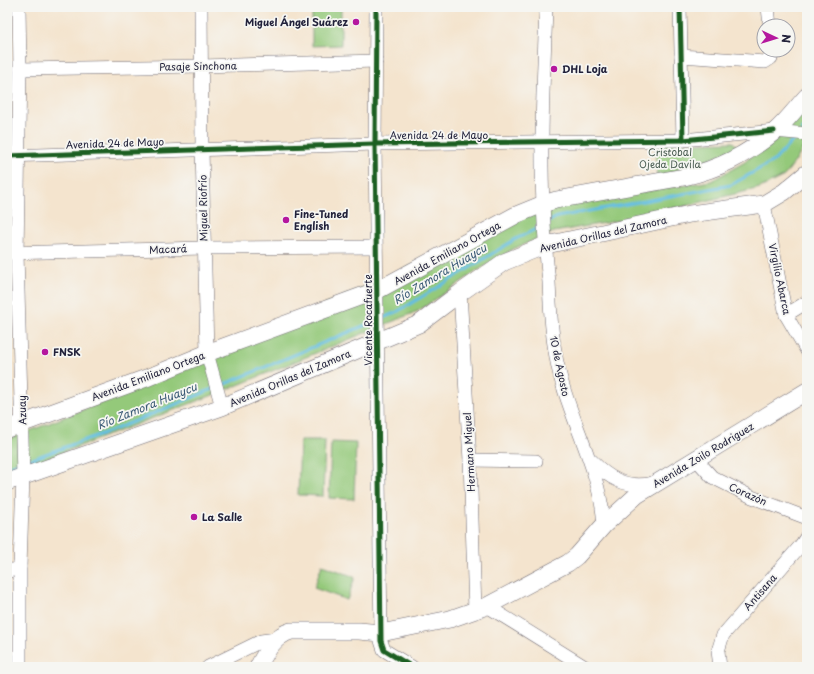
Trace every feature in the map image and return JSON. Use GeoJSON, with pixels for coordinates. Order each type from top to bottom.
{"type":"FeatureCollection","features":[{"type":"Feature","properties":{"kind":"main road","name":"Avenida Emiliano Ortega"},"geometry":{"type":"LineString","coordinates":[[17,427],[149,377],[208,357],[378,290],[516,215],[543,204],[556,200],[704,172],[722,166],[740,156],[774,131],[807,96]]}},
{"type":"Feature","properties":{"kind":"main road","name":"Avenida Orillas del Zamora"},"geometry":{"type":"LineString","coordinates":[[7,482],[23,471],[221,403],[419,324],[504,262],[546,245],[690,214],[764,204],[784,192],[807,173]]}},
{"type":"Feature","properties":{"kind":"main road","name":"Avenida Zoilo Rodriguez"},"geometry":{"type":"LineString","coordinates":[[276,639],[291,631],[359,631],[381,633],[450,619],[481,608],[568,563],[577,556],[604,525],[637,495],[807,391]]}},
{"type":"Feature","properties":{"kind":"main road"},"geometry":{"type":"LineString","coordinates":[[258,667],[267,650],[276,639]]}},
{"type":"Feature","properties":{"kind":"street","name":"Azuay"},"geometry":{"type":"LineString","coordinates":[[19,7],[20,69],[12,156],[12,253],[17,427],[23,471],[20,567],[20,667]]}},
{"type":"Feature","properties":{"kind":"street","name":"Miguel Riofrío"},"geometry":{"type":"LineString","coordinates":[[201,7],[202,149],[208,357],[221,403]]}},
{"type":"Feature","properties":{"kind":"street","name":"Vicente Rocafuerte"},"geometry":{"type":"LineString","coordinates":[[376,7],[375,144],[378,290],[377,342],[381,645],[384,650],[412,667]]}},
{"type":"Feature","properties":{"kind":"street"},"geometry":{"type":"LineString","coordinates":[[543,204],[542,143],[546,7]]}},
{"type":"Feature","properties":{"kind":"street"},"geometry":{"type":"LineString","coordinates":[[680,7],[683,140]]}},
{"type":"Feature","properties":{"kind":"street"},"geometry":{"type":"LineString","coordinates":[[768,7],[769,18]]}},
{"type":"Feature","properties":{"kind":"street"},"geometry":{"type":"LineString","coordinates":[[681,56],[765,62],[770,58]]}},
{"type":"Feature","properties":{"kind":"street","name":"Pasaje Sinchona"},"geometry":{"type":"LineString","coordinates":[[20,69],[376,61]]}},
{"type":"Feature","properties":{"kind":"street","name":"Avenida 24 de Mayo"},"geometry":{"type":"LineString","coordinates":[[12,156],[375,144],[683,140],[774,131],[807,134]]}},
{"type":"Feature","properties":{"kind":"street","name":"10 de Agosto"},"geometry":{"type":"LineString","coordinates":[[543,204],[556,358],[567,400],[577,429],[590,459],[600,496],[604,525]]}},
{"type":"Feature","properties":{"kind":"street","name":"Virgilio Abarca"},"geometry":{"type":"LineString","coordinates":[[764,204],[786,315],[807,351]]}},
{"type":"Feature","properties":{"kind":"street","name":"Macará"},"geometry":{"type":"LineString","coordinates":[[12,253],[204,248],[376,246]]}},
{"type":"Feature","properties":{"kind":"street","name":"Hermano Miguel"},"geometry":{"type":"LineString","coordinates":[[460,293],[481,608]]}},
{"type":"Feature","properties":{"kind":"street"},"geometry":{"type":"LineString","coordinates":[[786,315],[807,302]]}},
{"type":"Feature","properties":{"kind":"street","name":"10 de Agosto"},"geometry":{"type":"LineString","coordinates":[[590,459],[603,473],[616,480],[641,486],[659,481]]}},
{"type":"Feature","properties":{"kind":"street","name":"Corazón"},"geometry":{"type":"LineString","coordinates":[[696,459],[712,477],[752,497],[807,518]]}},
{"type":"Feature","properties":{"kind":"street"},"geometry":{"type":"LineString","coordinates":[[470,460],[536,461]]}},
{"type":"Feature","properties":{"kind":"street","name":"Antisana"},"geometry":{"type":"LineString","coordinates":[[720,667],[718,651],[723,635],[801,545],[807,536]]}},
{"type":"Feature","properties":{"kind":"street"},"geometry":{"type":"LineString","coordinates":[[7,572],[20,567]]}},
{"type":"Feature","properties":{"kind":"street"},"geometry":{"type":"LineString","coordinates":[[481,608],[585,667]]}},
{"type":"Feature","properties":{"kind":"street"},"geometry":{"type":"LineString","coordinates":[[208,667],[261,641],[276,639]]}},
{"type":"Feature","properties":{"kind":"green space"},"geometry":{"type":"Polygon","coordinates":[[[312,7],[341,7],[341,45],[312,46],[312,7]]]}},
{"type":"Feature","properties":{"kind":"green space"},"geometry":{"type":"Polygon","coordinates":[[[807,105],[807,140],[797,159],[784,176],[760,188],[639,217],[554,232],[515,248],[477,271],[418,311],[226,390],[7,474],[7,440],[147,384],[508,223],[554,206],[711,181],[745,162],[807,105]]]}},
{"type":"Feature","properties":{"kind":"green space","name":"Cristobal Ojeda Davila"},"geometry":{"type":"Polygon","coordinates":[[[733,142],[738,147],[734,151],[657,177],[655,144],[733,142]]]}},
{"type":"Feature","properties":{"kind":"green space"},"geometry":{"type":"Polygon","coordinates":[[[300,440],[325,440],[323,496],[298,495],[300,440]]]}},
{"type":"Feature","properties":{"kind":"green space"},"geometry":{"type":"Polygon","coordinates":[[[331,442],[356,443],[354,499],[329,498],[331,442]]]}},
{"type":"Feature","properties":{"kind":"green space"},"geometry":{"type":"Polygon","coordinates":[[[322,565],[355,577],[347,600],[314,588],[322,565]]]}},
{"type":"Feature","properties":{"kind":"waterway","name":"Río Zamora Huaycu"},"geometry":{"type":"LineString","coordinates":[[802,130],[807,125]]}},
{"type":"Feature","properties":{"kind":"waterway","name":"Río Zamora Huaycu"},"geometry":{"type":"LineString","coordinates":[[548,222],[557,217],[731,185],[775,160],[796,137]]}},
{"type":"Feature","properties":{"kind":"waterway","name":"Río Zamora Huaycu"},"geometry":{"type":"LineString","coordinates":[[380,319],[395,313],[514,240],[540,227]]}},
{"type":"Feature","properties":{"kind":"waterway","name":"Río Zamora Huaycu"},"geometry":{"type":"LineString","coordinates":[[220,386],[373,322]]}},
{"type":"Feature","properties":{"kind":"waterway","name":"Río Zamora Huaycu"},"geometry":{"type":"LineString","coordinates":[[26,461],[113,430],[213,389]]}},
{"type":"Feature","properties":{"kind":"waterway","name":"Río Zamora Huaycu"},"geometry":{"type":"LineString","coordinates":[[7,467],[19,463]]}},
{"type":"Feature","properties":{"kind":"cycle path"},"geometry":{"type":"LineString","coordinates":[[376,7],[375,144],[381,641],[384,650],[412,667]]}},
{"type":"Feature","properties":{"kind":"cycle path"},"geometry":{"type":"LineString","coordinates":[[680,7],[683,140]]}},
{"type":"Feature","properties":{"kind":"cycle path"},"geometry":{"type":"LineString","coordinates":[[7,156],[375,144],[683,140],[774,131]]}},
{"type":"Feature","properties":{"kind":"place","name":"Miguel Ángel Suárez"},"geometry":{"type":"Point","coordinates":[356,22]}},
{"type":"Feature","properties":{"kind":"place","name":"DHL Loja"},"geometry":{"type":"Point","coordinates":[554,69]}},
{"type":"Feature","properties":{"kind":"place","name":"Fine-Tuned English"},"geometry":{"type":"Point","coordinates":[286,220]}},
{"type":"Feature","properties":{"kind":"place","name":"FNSK"},"geometry":{"type":"Point","coordinates":[45,352]}},
{"type":"Feature","properties":{"kind":"place","name":"La Salle"},"geometry":{"type":"Point","coordinates":[194,517]}}]}
